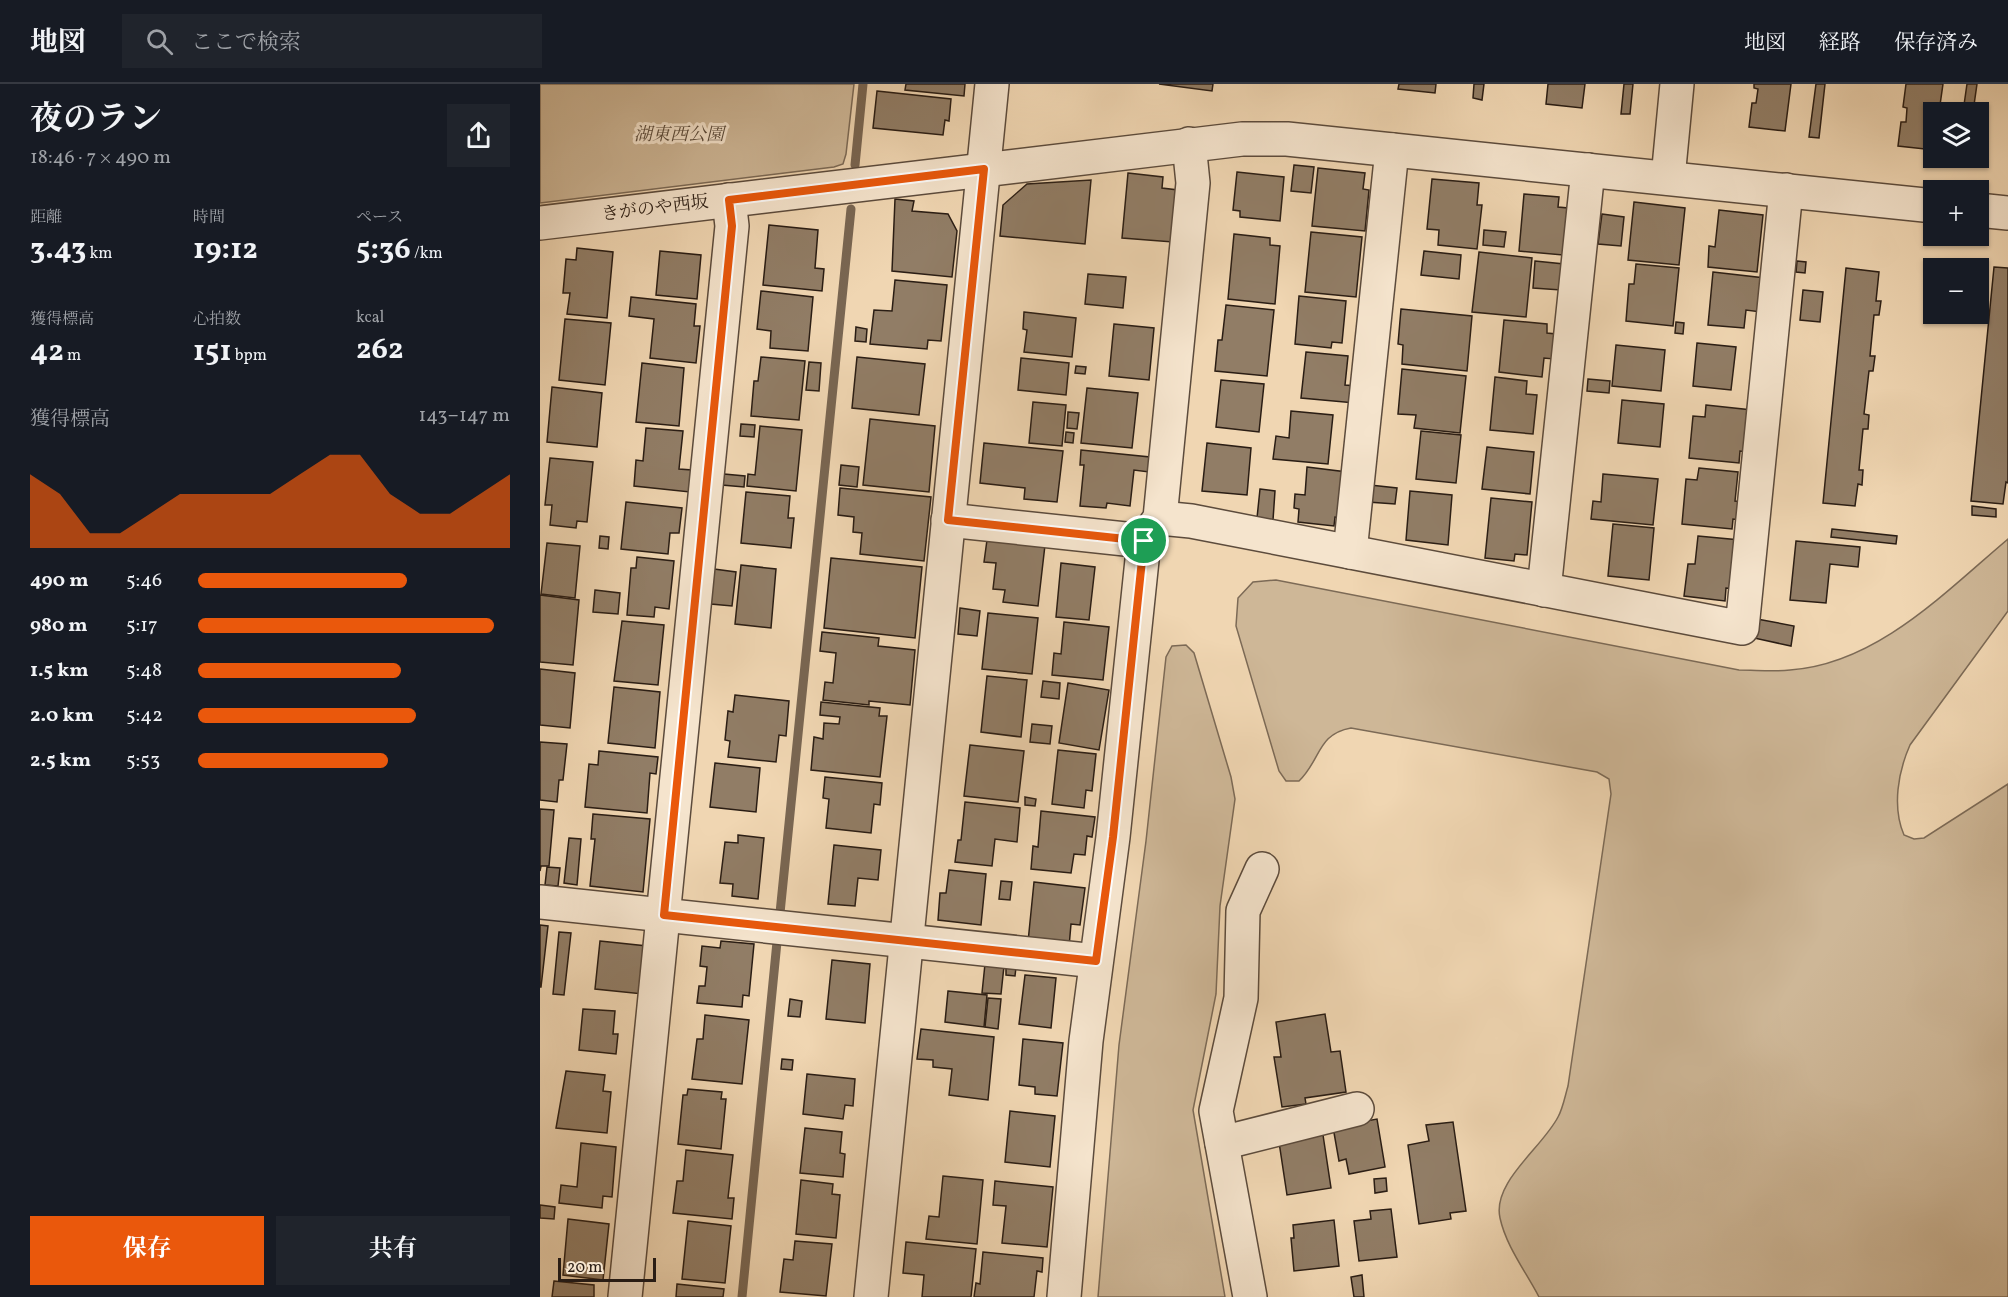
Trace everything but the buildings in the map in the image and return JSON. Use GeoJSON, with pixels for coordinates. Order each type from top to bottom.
{"type":"FeatureCollection","features":[{"type":"Feature","properties":{"kind":"street"},"geometry":{"type":"LineString","coordinates":[[870,1297],[992,84]]}},
{"type":"Feature","properties":{"kind":"street"},"geometry":{"type":"LineString","coordinates":[[1668,178],[1677,84]]}},
{"type":"Feature","properties":{"kind":"street","name":"きがのや西坂"},"geometry":{"type":"LineString","coordinates":[[540,223],[1189,144],[1264,139],[1923,205]]}},
{"type":"Feature","properties":{"kind":"street"},"geometry":{"type":"LineString","coordinates":[[1064,1297],[1086,1041],[1152,530],[1193,183],[1189,144]]}},
{"type":"Feature","properties":{"kind":"street"},"geometry":{"type":"LineString","coordinates":[[1350,552],[1392,150]]}},
{"type":"Feature","properties":{"kind":"street"},"geometry":{"type":"LineString","coordinates":[[1544,590],[1588,170]]}},
{"type":"Feature","properties":{"kind":"street"},"geometry":{"type":"LineString","coordinates":[[948,520],[1152,530],[1191,521],[1742,628],[1786,190]]}},
{"type":"Feature","properties":{"kind":"street"},"geometry":{"type":"LineString","coordinates":[[625,1297],[732,226],[729,200]]}},
{"type":"Feature","properties":{"kind":"street"},"geometry":{"type":"LineString","coordinates":[[1989,211],[2008,213]]}},
{"type":"Feature","properties":{"kind":"street"},"geometry":{"type":"LineString","coordinates":[[1250,1297],[1216,1111],[1241,998],[1243,911],[1262,869]]}},
{"type":"Feature","properties":{"kind":"street"},"geometry":{"type":"LineString","coordinates":[[540,902],[1096,961]]}},
{"type":"Feature","properties":{"kind":"street"},"geometry":{"type":"LineString","coordinates":[[1222,1143],[1357,1109]]}},
{"type":"Feature","properties":{"kind":"green space","name":"湖東西公園"},"geometry":{"type":"Polygon","coordinates":[[[540,84],[854,84],[843,164],[834,167],[540,203],[540,84]]]}},
{"type":"Feature","properties":{"kind":"green space"},"geometry":{"type":"Polygon","coordinates":[[[2008,539],[2008,611],[1910,745],[1902,767],[1897,801],[1904,835],[1914,839],[1924,838],[2008,784],[2008,1297],[1539,1297],[1507,1239],[1500,1218],[1500,1205],[1503,1191],[1511,1178],[1551,1129],[1563,1106],[1568,1086],[1611,794],[1609,779],[1597,772],[1351,728],[1340,731],[1325,742],[1312,765],[1299,781],[1286,781],[1279,771],[1236,626],[1238,598],[1253,582],[1276,580],[1739,670],[1784,671],[1822,665],[1881,640],[1934,602],[2008,539]]]}},
{"type":"Feature","properties":{"kind":"green space"},"geometry":{"type":"Polygon","coordinates":[[[1186,645],[1194,653],[1231,777],[1235,799],[1220,906],[1216,994],[1193,1110],[1225,1297],[1098,1297],[1119,1045],[1146,841],[1166,657],[1172,646],[1186,645]]]}},
{"type":"Feature","properties":{"kind":"waterway"},"geometry":{"type":"LineString","coordinates":[[855,165],[863,84]]}},
{"type":"Feature","properties":{"kind":"waterway"},"geometry":{"type":"LineString","coordinates":[[780,913],[851,209]]}},
{"type":"Feature","properties":{"kind":"waterway"},"geometry":{"type":"LineString","coordinates":[[742,1297],[777,942]]}},
{"type":"Feature","properties":{"kind":"route"},"geometry":{"type":"LineString","coordinates":[[984,169],[948,520],[1144,541],[1113,837],[1096,961],[664,915],[732,226],[729,200],[984,169]]}}]}
